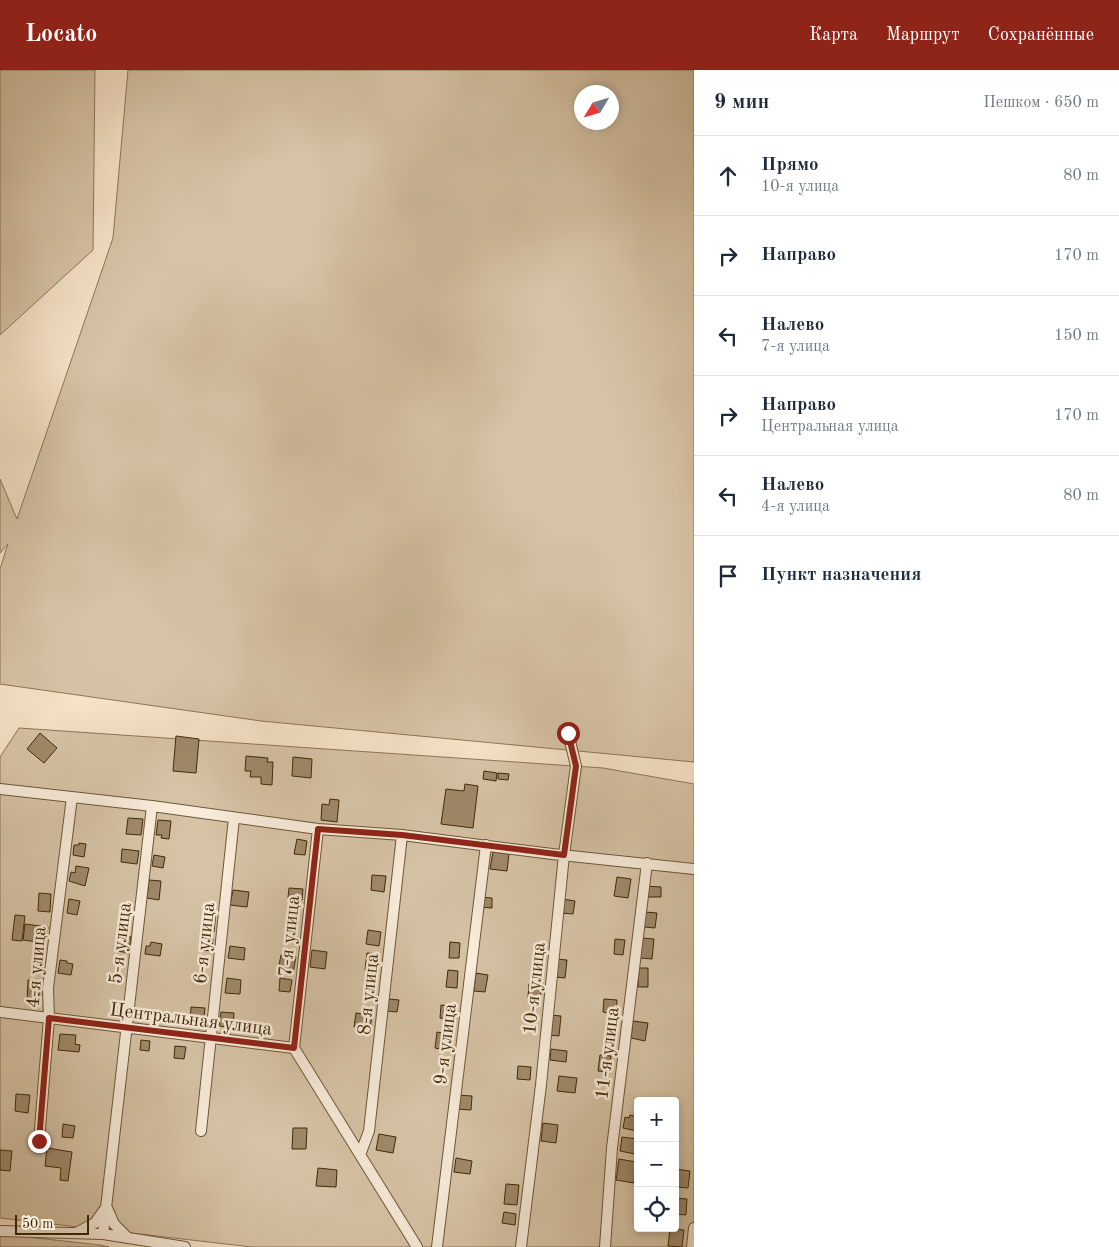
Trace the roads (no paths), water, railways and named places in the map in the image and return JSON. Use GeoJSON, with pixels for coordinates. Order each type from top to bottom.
{"type":"FeatureCollection","features":[{"type":"Feature","properties":{"kind":"street","name":"10-я улица"},"geometry":{"type":"LineString","coordinates":[[521,1247],[541,1085],[564,855],[576,766],[568,733]]}},
{"type":"Feature","properties":{"kind":"street"},"geometry":{"type":"LineString","coordinates":[[0,789],[152,806],[318,829],[402,835],[694,869]]}},
{"type":"Feature","properties":{"kind":"street","name":"4-я улица"},"geometry":{"type":"LineString","coordinates":[[39,1141],[49,1018],[48,988],[72,797]]}},
{"type":"Feature","properties":{"kind":"street","name":"5-я улица"},"geometry":{"type":"LineString","coordinates":[[103,1234],[152,806]]}},
{"type":"Feature","properties":{"kind":"street","name":"6-я улица"},"geometry":{"type":"LineString","coordinates":[[201,1132],[234,818]]}},
{"type":"Feature","properties":{"kind":"street","name":"7-я улица"},"geometry":{"type":"LineString","coordinates":[[294,1048],[318,829]]}},
{"type":"Feature","properties":{"kind":"street","name":"8-я улица"},"geometry":{"type":"LineString","coordinates":[[360,1155],[369,1131],[402,835]]}},
{"type":"Feature","properties":{"kind":"street","name":"9-я улица"},"geometry":{"type":"LineString","coordinates":[[437,1247],[486,845]]}},
{"type":"Feature","properties":{"kind":"street","name":"11-я улица"},"geometry":{"type":"LineString","coordinates":[[604,1247],[612,1148],[647,863]]}},
{"type":"Feature","properties":{"kind":"street","name":"Центральная улица"},"geometry":{"type":"LineString","coordinates":[[0,1012],[294,1048],[417,1247]]}},
{"type":"Feature","properties":{"kind":"street"},"geometry":{"type":"LineString","coordinates":[[76,1232],[96,1223],[106,1204]]}},
{"type":"Feature","properties":{"kind":"street"},"geometry":{"type":"LineString","coordinates":[[106,1204],[114,1224],[128,1238]]}},
{"type":"Feature","properties":{"kind":"street"},"geometry":{"type":"LineString","coordinates":[[692,1247],[694,1228]]}},
{"type":"Feature","properties":{"kind":"street"},"geometry":{"type":"LineString","coordinates":[[0,1231],[103,1234],[185,1247]]}}]}
